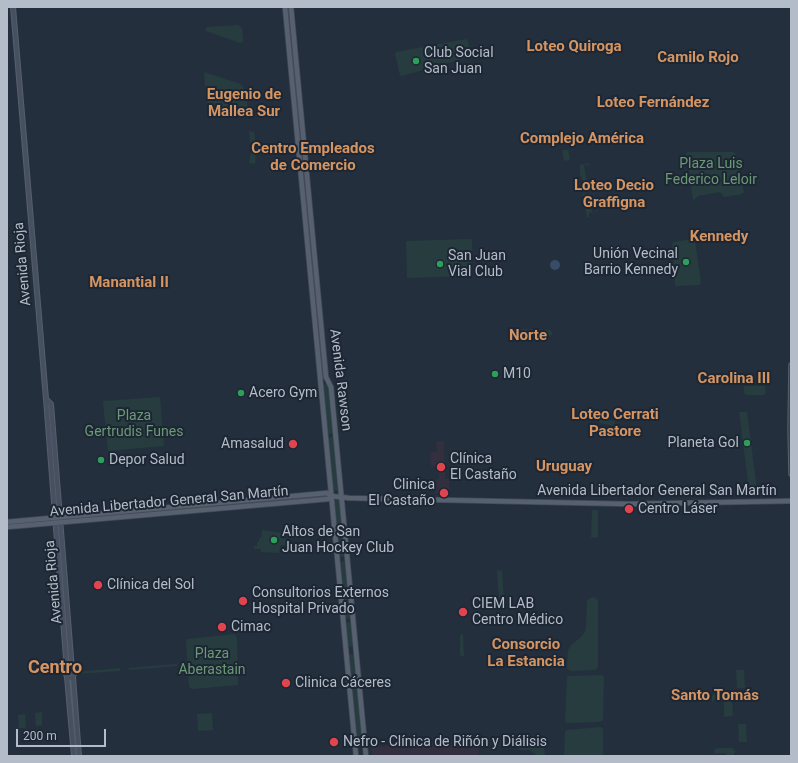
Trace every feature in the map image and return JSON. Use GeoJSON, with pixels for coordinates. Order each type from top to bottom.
{"type":"FeatureCollection","features":[{"type":"Feature","properties":{"kind":"main road","name":"Avenida Rioja"},"geometry":{"type":"LineString","coordinates":[[13,7],[46,399],[51,404],[67,671]]}},
{"type":"Feature","properties":{"kind":"main road","name":"Avenida Rawson"},"geometry":{"type":"LineString","coordinates":[[285,7],[356,756]]}},
{"type":"Feature","properties":{"kind":"main road","name":"Avenida Rawson"},"geometry":{"type":"LineString","coordinates":[[291,7],[326,377],[331,387],[366,756]]}},
{"type":"Feature","properties":{"kind":"main road","name":"Avenida Libertador General San Martín"},"geometry":{"type":"LineString","coordinates":[[7,527],[57,520],[327,494],[342,497],[629,504],[791,501]]}},
{"type":"Feature","properties":{"kind":"main road","name":"Avenida Rioja"},"geometry":{"type":"LineString","coordinates":[[57,520],[72,670]]}},
{"type":"Feature","properties":{"kind":"main road","name":"Avenida Libertador General San Martín"},"geometry":{"type":"LineString","coordinates":[[7,522],[57,520]]}},
{"type":"Feature","properties":{"kind":"main road"},"geometry":{"type":"LineString","coordinates":[[74,756],[66,674],[67,671],[72,670],[74,674],[79,756]]}},
{"type":"Feature","properties":{"kind":"main road"},"geometry":{"type":"LineString","coordinates":[[67,677],[73,677]]}},
{"type":"Feature","properties":{"kind":"street"},"geometry":{"type":"LineString","coordinates":[[791,365],[791,474]]}},
{"type":"Feature","properties":{"kind":"shaded area","name":"Clínica El Castaño"},"geometry":{"type":"Polygon","coordinates":[[[436,441],[444,441],[445,479],[449,479],[450,493],[435,493],[433,480],[439,479],[439,475],[437,466],[431,466],[430,452],[437,452],[436,441]]]}},
{"type":"Feature","properties":{"kind":"shaded area"},"geometry":{"type":"Polygon","coordinates":[[[479,740],[479,756],[372,756],[371,749],[373,747],[479,740]]]}},
{"type":"Feature","properties":{"kind":"green space"},"geometry":{"type":"Polygon","coordinates":[[[286,7],[289,7],[293,51],[291,51],[286,7]]]}},
{"type":"Feature","properties":{"kind":"green space"},"geometry":{"type":"Polygon","coordinates":[[[238,25],[242,28],[243,42],[240,43],[205,30],[207,27],[238,25]]]}},
{"type":"Feature","properties":{"kind":"green space"},"geometry":{"type":"Polygon","coordinates":[[[466,39],[468,41],[471,55],[470,57],[402,76],[400,75],[395,54],[396,52],[466,39]]]}},
{"type":"Feature","properties":{"kind":"green space"},"geometry":{"type":"Polygon","coordinates":[[[204,72],[241,84],[249,111],[228,110],[210,115],[206,98],[204,72]]]}},
{"type":"Feature","properties":{"kind":"green space"},"geometry":{"type":"Polygon","coordinates":[[[249,131],[254,132],[256,153],[255,164],[249,163],[251,153],[249,131]]]}},
{"type":"Feature","properties":{"kind":"green space"},"geometry":{"type":"Polygon","coordinates":[[[562,150],[568,150],[569,160],[564,161],[562,150]]]}},
{"type":"Feature","properties":{"kind":"green space","name":"Plaza Luis Federico Leloir"},"geometry":{"type":"Polygon","coordinates":[[[688,152],[735,153],[744,192],[742,194],[724,197],[720,192],[698,196],[693,200],[686,154],[688,152]]]}},
{"type":"Feature","properties":{"kind":"green space"},"geometry":{"type":"Polygon","coordinates":[[[302,153],[311,236],[310,237],[300,154],[302,153]]]}},
{"type":"Feature","properties":{"kind":"green space"},"geometry":{"type":"Polygon","coordinates":[[[588,163],[590,165],[584,165],[587,183],[591,182],[591,180],[593,181],[591,183],[584,184],[580,174],[580,165],[588,163]]]}},
{"type":"Feature","properties":{"kind":"green space"},"geometry":{"type":"Polygon","coordinates":[[[582,193],[593,193],[589,194],[592,212],[596,212],[589,213],[589,217],[587,217],[582,193]]]}},
{"type":"Feature","properties":{"kind":"green space","name":"San Juan Vial Club"},"geometry":{"type":"Polygon","coordinates":[[[472,240],[471,276],[407,278],[406,241],[472,240]]]}},
{"type":"Feature","properties":{"kind":"green space","name":"Unión Vecinal Barrio Kennedy"},"geometry":{"type":"Polygon","coordinates":[[[695,240],[701,283],[699,285],[676,286],[672,244],[674,242],[695,240]]]}},
{"type":"Feature","properties":{"kind":"green space"},"geometry":{"type":"Polygon","coordinates":[[[316,323],[320,323],[325,376],[321,376],[316,323]]]}},
{"type":"Feature","properties":{"kind":"green space"},"geometry":{"type":"Polygon","coordinates":[[[519,329],[550,330],[553,334],[550,336],[519,341],[519,329]]]}},
{"type":"Feature","properties":{"kind":"green space"},"geometry":{"type":"Polygon","coordinates":[[[323,385],[328,385],[333,433],[331,434],[327,433],[323,385]]]}},
{"type":"Feature","properties":{"kind":"green space"},"geometry":{"type":"Polygon","coordinates":[[[744,386],[765,386],[766,393],[764,395],[746,395],[744,393],[744,386]]]}},
{"type":"Feature","properties":{"kind":"green space","name":"Plaza Gertrudis Funes"},"geometry":{"type":"Polygon","coordinates":[[[160,397],[164,446],[108,451],[104,401],[160,397]]]}},
{"type":"Feature","properties":{"kind":"green space","name":"Planeta Gol"},"geometry":{"type":"Polygon","coordinates":[[[739,412],[747,412],[758,497],[750,497],[739,412]]]}},
{"type":"Feature","properties":{"kind":"green space"},"geometry":{"type":"Polygon","coordinates":[[[600,419],[615,421],[615,425],[600,423],[600,419]]]}},
{"type":"Feature","properties":{"kind":"green space"},"geometry":{"type":"Polygon","coordinates":[[[333,437],[338,489],[336,491],[333,490],[328,438],[333,437]]]}},
{"type":"Feature","properties":{"kind":"green space"},"geometry":{"type":"Polygon","coordinates":[[[286,499],[286,501],[238,504],[239,503],[286,499]]]}},
{"type":"Feature","properties":{"kind":"green space"},"geometry":{"type":"Polygon","coordinates":[[[339,500],[345,556],[342,557],[339,556],[334,501],[339,500]]]}},
{"type":"Feature","properties":{"kind":"green space"},"geometry":{"type":"Polygon","coordinates":[[[230,504],[230,506],[175,510],[176,509],[230,504]]]}},
{"type":"Feature","properties":{"kind":"green space"},"geometry":{"type":"Polygon","coordinates":[[[592,510],[598,510],[598,537],[591,538],[592,510]]]}},
{"type":"Feature","properties":{"kind":"green space","name":"Altos de San Juan Hockey Club"},"geometry":{"type":"Polygon","coordinates":[[[262,530],[282,533],[282,539],[288,539],[288,545],[281,545],[279,553],[261,552],[260,549],[254,549],[254,546],[257,546],[257,542],[259,542],[259,538],[261,538],[262,530]]]}},
{"type":"Feature","properties":{"kind":"green space"},"geometry":{"type":"Polygon","coordinates":[[[342,561],[345,562],[351,618],[348,619],[345,618],[340,563],[342,561]]]}},
{"type":"Feature","properties":{"kind":"green space"},"geometry":{"type":"Polygon","coordinates":[[[497,570],[502,571],[504,600],[499,600],[497,570]]]}},
{"type":"Feature","properties":{"kind":"green space"},"geometry":{"type":"Polygon","coordinates":[[[594,597],[598,600],[598,667],[595,670],[570,671],[567,668],[568,650],[571,645],[585,632],[587,601],[594,597]]]}},
{"type":"Feature","properties":{"kind":"green space"},"geometry":{"type":"Polygon","coordinates":[[[348,622],[351,623],[353,645],[351,647],[347,646],[345,624],[348,622]]]}},
{"type":"Feature","properties":{"kind":"green space","name":"Plaza Aberastain"},"geometry":{"type":"Polygon","coordinates":[[[234,634],[237,637],[238,685],[190,688],[187,639],[234,634]]]}},
{"type":"Feature","properties":{"kind":"green space"},"geometry":{"type":"Polygon","coordinates":[[[463,634],[464,656],[462,656],[460,655],[460,635],[463,634]]]}},
{"type":"Feature","properties":{"kind":"green space"},"geometry":{"type":"Polygon","coordinates":[[[352,654],[354,656],[356,680],[351,679],[348,656],[352,654]]]}},
{"type":"Feature","properties":{"kind":"green space"},"geometry":{"type":"Polygon","coordinates":[[[177,664],[177,666],[128,669],[129,668],[177,664]]]}},
{"type":"Feature","properties":{"kind":"green space"},"geometry":{"type":"Polygon","coordinates":[[[120,668],[120,671],[76,674],[76,672],[120,668]]]}},
{"type":"Feature","properties":{"kind":"green space"},"geometry":{"type":"Polygon","coordinates":[[[736,670],[744,670],[745,688],[737,688],[736,670]]]}},
{"type":"Feature","properties":{"kind":"green space"},"geometry":{"type":"Polygon","coordinates":[[[602,675],[604,677],[603,720],[600,722],[566,723],[567,677],[602,675]]]}},
{"type":"Feature","properties":{"kind":"green space"},"geometry":{"type":"Polygon","coordinates":[[[352,684],[357,684],[362,740],[357,741],[352,684]]]}},
{"type":"Feature","properties":{"kind":"green space"},"geometry":{"type":"Polygon","coordinates":[[[714,694],[730,694],[733,697],[733,716],[724,717],[724,699],[715,699],[712,702],[712,696],[714,694]]]}},
{"type":"Feature","properties":{"kind":"green space"},"geometry":{"type":"Polygon","coordinates":[[[42,712],[42,725],[36,726],[35,713],[42,712]]]}},
{"type":"Feature","properties":{"kind":"green space"},"geometry":{"type":"Polygon","coordinates":[[[212,713],[213,730],[198,731],[197,714],[212,713]]]}},
{"type":"Feature","properties":{"kind":"green space"},"geometry":{"type":"Polygon","coordinates":[[[25,714],[26,728],[19,728],[18,715],[25,714]]]}},
{"type":"Feature","properties":{"kind":"green space"},"geometry":{"type":"Polygon","coordinates":[[[738,724],[746,724],[747,742],[739,742],[738,724]]]}},
{"type":"Feature","properties":{"kind":"green space"},"geometry":{"type":"Polygon","coordinates":[[[601,727],[603,729],[603,756],[564,756],[566,730],[601,727]]]}},
{"type":"Feature","properties":{"kind":"green space"},"geometry":{"type":"Polygon","coordinates":[[[524,744],[541,744],[544,747],[545,756],[537,756],[530,750],[519,749],[519,746],[524,744]]]}},
{"type":"Feature","properties":{"kind":"green space"},"geometry":{"type":"Polygon","coordinates":[[[717,748],[732,748],[736,752],[734,753],[734,756],[726,756],[726,753],[716,753],[715,755],[714,750],[717,748]]]}},
{"type":"Feature","properties":{"kind":"water"},"geometry":{"type":"Polygon","coordinates":[[[553,260],[557,260],[559,261],[559,269],[553,270],[550,267],[550,263],[553,260]]]}},
{"type":"Feature","properties":{"kind":"place","name":"Club Social San Juan"},"geometry":{"type":"Point","coordinates":[416,61]}},
{"type":"Feature","properties":{"kind":"place","name":"Unión Vecinal Barrio Kennedy"},"geometry":{"type":"Point","coordinates":[686,262]}},
{"type":"Feature","properties":{"kind":"place","name":"San Juan Vial Club"},"geometry":{"type":"Point","coordinates":[440,264]}},
{"type":"Feature","properties":{"kind":"place","name":"M10"},"geometry":{"type":"Point","coordinates":[495,374]}},
{"type":"Feature","properties":{"kind":"place","name":"Acero Gym"},"geometry":{"type":"Point","coordinates":[241,393]}},
{"type":"Feature","properties":{"kind":"place","name":"Planeta Gol"},"geometry":{"type":"Point","coordinates":[747,443]}},
{"type":"Feature","properties":{"kind":"place","name":"Amasalud"},"geometry":{"type":"Point","coordinates":[293,444]}},
{"type":"Feature","properties":{"kind":"place","name":"Depor Salud"},"geometry":{"type":"Point","coordinates":[101,460]}},
{"type":"Feature","properties":{"kind":"place","name":"Clínica El Castaño"},"geometry":{"type":"Point","coordinates":[441,467]}},
{"type":"Feature","properties":{"kind":"place","name":"Clinica El Castaño"},"geometry":{"type":"Point","coordinates":[444,493]}},
{"type":"Feature","properties":{"kind":"place","name":"Centro Láser"},"geometry":{"type":"Point","coordinates":[629,509]}},
{"type":"Feature","properties":{"kind":"place","name":"Altos de San Juan Hockey Club"},"geometry":{"type":"Point","coordinates":[274,540]}},
{"type":"Feature","properties":{"kind":"place","name":"Clínica del Sol"},"geometry":{"type":"Point","coordinates":[98,585]}},
{"type":"Feature","properties":{"kind":"place","name":"Consultorios Externos Hospital Privado"},"geometry":{"type":"Point","coordinates":[243,601]}},
{"type":"Feature","properties":{"kind":"place","name":"CIEM LAB Centro Médico"},"geometry":{"type":"Point","coordinates":[463,612]}},
{"type":"Feature","properties":{"kind":"place","name":"Cimac"},"geometry":{"type":"Point","coordinates":[222,627]}},
{"type":"Feature","properties":{"kind":"place","name":"Clinica Cáceres"},"geometry":{"type":"Point","coordinates":[286,683]}},
{"type":"Feature","properties":{"kind":"place","name":"Nefro - Clínica de Riñón y Diálisis"},"geometry":{"type":"Point","coordinates":[334,742]}},
{"type":"Feature","properties":{"kind":"district","name":"Loteo Quiroga"},"geometry":{"type":"Point","coordinates":[574,47]}},
{"type":"Feature","properties":{"kind":"district","name":"Camilo Rojo"},"geometry":{"type":"Point","coordinates":[698,58]}},
{"type":"Feature","properties":{"kind":"district","name":"Loteo Fernández"},"geometry":{"type":"Point","coordinates":[653,103]}},
{"type":"Feature","properties":{"kind":"district","name":"Eugenio de Mallea Sur"},"geometry":{"type":"Point","coordinates":[244,104]}},
{"type":"Feature","properties":{"kind":"district","name":"Complejo América"},"geometry":{"type":"Point","coordinates":[582,139]}},
{"type":"Feature","properties":{"kind":"district","name":"Centro Empleados de Comercio"},"geometry":{"type":"Point","coordinates":[313,158]}},
{"type":"Feature","properties":{"kind":"district","name":"Loteo Decio Graffigna"},"geometry":{"type":"Point","coordinates":[614,194]}},
{"type":"Feature","properties":{"kind":"district","name":"Kennedy"},"geometry":{"type":"Point","coordinates":[719,237]}},
{"type":"Feature","properties":{"kind":"district","name":"Manantial II"},"geometry":{"type":"Point","coordinates":[129,283]}},
{"type":"Feature","properties":{"kind":"district","name":"Norte"},"geometry":{"type":"Point","coordinates":[528,336]}},
{"type":"Feature","properties":{"kind":"district","name":"Carolina III"},"geometry":{"type":"Point","coordinates":[734,379]}},
{"type":"Feature","properties":{"kind":"district","name":"Loteo Cerrati Pastore"},"geometry":{"type":"Point","coordinates":[615,424]}},
{"type":"Feature","properties":{"kind":"district","name":"Uruguay"},"geometry":{"type":"Point","coordinates":[564,467]}},
{"type":"Feature","properties":{"kind":"district","name":"Consorcio La Estancia"},"geometry":{"type":"Point","coordinates":[526,654]}},
{"type":"Feature","properties":{"kind":"district","name":"Centro"},"geometry":{"type":"Point","coordinates":[55,668]}},
{"type":"Feature","properties":{"kind":"district","name":"Santo Tomás"},"geometry":{"type":"Point","coordinates":[715,696]}}]}
